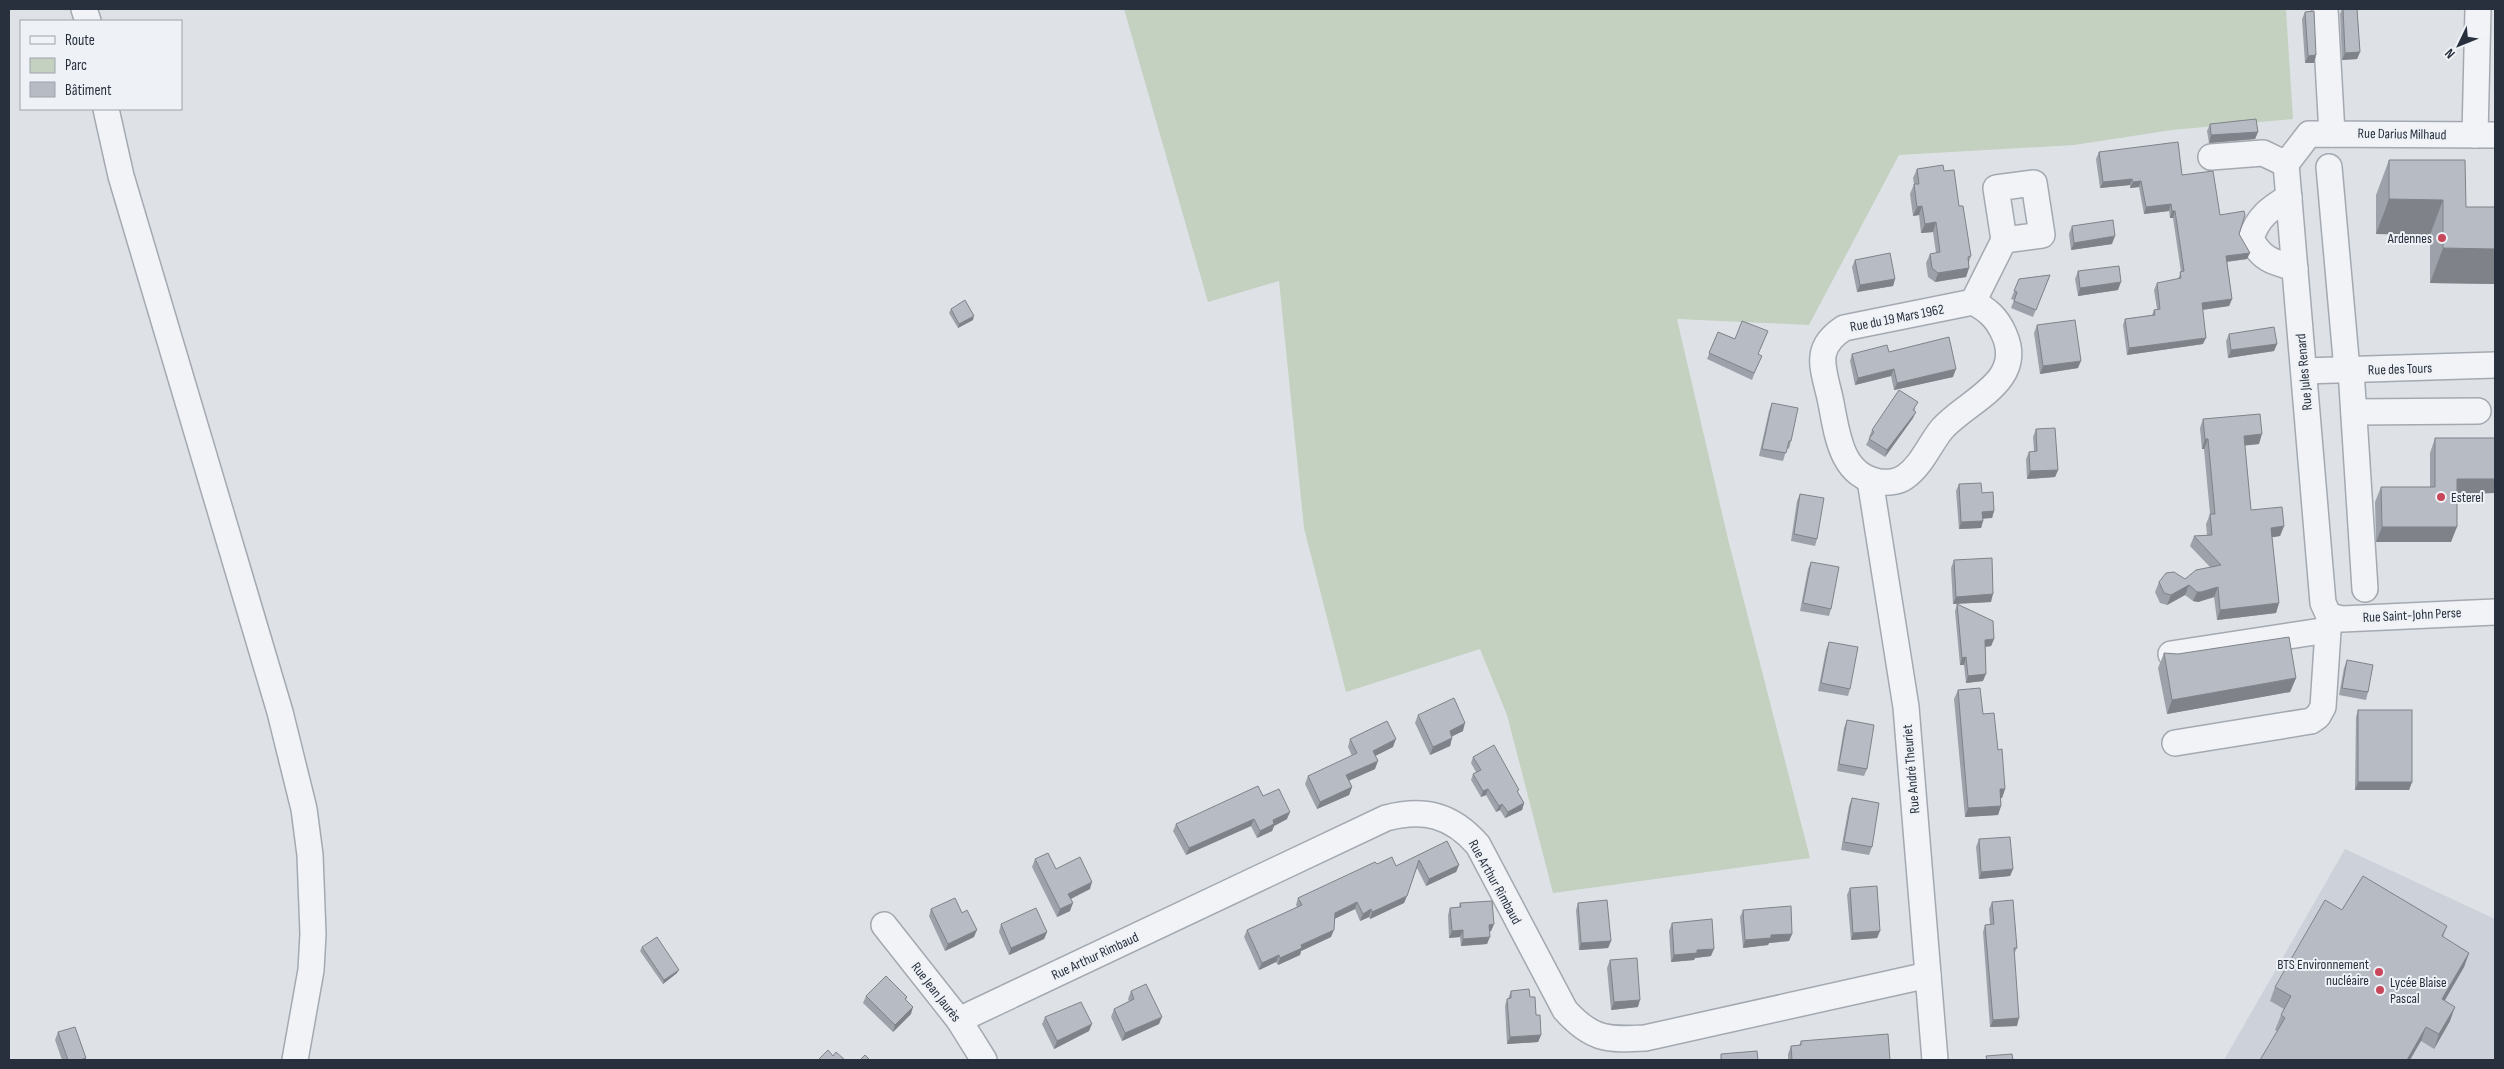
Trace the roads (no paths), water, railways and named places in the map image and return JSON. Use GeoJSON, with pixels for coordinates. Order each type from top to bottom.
{"type":"FeatureCollection","features":[{"type":"Feature","properties":{"kind":"street"},"geometry":{"type":"LineString","coordinates":[[2211,157],[2263,153],[2286,164],[2320,134],[2325,9]]}},
{"type":"Feature","properties":{"kind":"street"},"geometry":{"type":"LineString","coordinates":[[2478,9],[2485,135]]}},
{"type":"Feature","properties":{"kind":"street"},"geometry":{"type":"LineString","coordinates":[[106,110],[121,176],[277,702],[304,808],[310,855],[313,934],[312,970],[295,1060]]}},
{"type":"Feature","properties":{"kind":"street","name":"Rue Darius Milhaud"},"geometry":{"type":"LineString","coordinates":[[2320,134],[2485,135]]}},
{"type":"Feature","properties":{"kind":"street","name":"Rue Jules Renard"},"geometry":{"type":"LineString","coordinates":[[2286,164],[2322,603],[2328,623]]}},
{"type":"Feature","properties":{"kind":"street"},"geometry":{"type":"LineString","coordinates":[[2329,167],[2354,412],[2365,589]]}},
{"type":"Feature","properties":{"kind":"street"},"geometry":{"type":"LineString","coordinates":[[2289,197],[2266,211],[2255,226],[2251,239],[2258,252],[2270,261],[2295,268]]}},
{"type":"Feature","properties":{"kind":"street"},"geometry":{"type":"LineString","coordinates":[[1870,480],[1887,483],[1904,478],[1917,467],[1941,430],[1962,409],[1989,391],[2002,378],[2008,361],[2007,339],[1999,322],[1986,309],[1973,302],[2004,240]]}},
{"type":"Feature","properties":{"kind":"street","name":"Rue du 19 Mars 1962"},"geometry":{"type":"LineString","coordinates":[[1870,480],[1858,474],[1848,463],[1841,449],[1822,364],[1823,348],[1831,336],[1844,328],[1973,302]]}},
{"type":"Feature","properties":{"kind":"street","name":"Rue des Tours"},"geometry":{"type":"LineString","coordinates":[[2304,371],[2495,365]]}},
{"type":"Feature","properties":{"kind":"street"},"geometry":{"type":"LineString","coordinates":[[2354,412],[2478,411]]}},
{"type":"Feature","properties":{"kind":"street","name":"Rue André Theuriet"},"geometry":{"type":"LineString","coordinates":[[1870,480],[1906,708],[1936,1060]]}},
{"type":"Feature","properties":{"kind":"street","name":"Rue Saint-John Perse"},"geometry":{"type":"LineString","coordinates":[[2171,654],[2342,619],[2495,612]]}},
{"type":"Feature","properties":{"kind":"street"},"geometry":{"type":"LineString","coordinates":[[2176,743],[2311,720],[2318,716],[2324,707],[2328,623]]}},
{"type":"Feature","properties":{"kind":"street","name":"Rue Arthur Rimbaud"},"geometry":{"type":"LineString","coordinates":[[959,1020],[1386,818],[1404,813],[1438,817],[1454,822],[1478,845],[1565,1010],[1580,1027],[1598,1036],[1618,1040],[1646,1038],[1928,975]]}},
{"type":"Feature","properties":{"kind":"street","name":"Rue Jean Jaurès"},"geometry":{"type":"LineString","coordinates":[[884,925],[959,1020],[984,1060]]}},
{"type":"Feature","properties":{"kind":"place","name":"Ardennes"},"geometry":{"type":"Point","coordinates":[2442,238]}},
{"type":"Feature","properties":{"kind":"place","name":"Esterel"},"geometry":{"type":"Point","coordinates":[2441,497]}},
{"type":"Feature","properties":{"kind":"place","name":"BTS Environnement nucléaire"},"geometry":{"type":"Point","coordinates":[2379,972]}},
{"type":"Feature","properties":{"kind":"place","name":"Lycée Blaise Pascal"},"geometry":{"type":"Point","coordinates":[2380,990]}}]}
